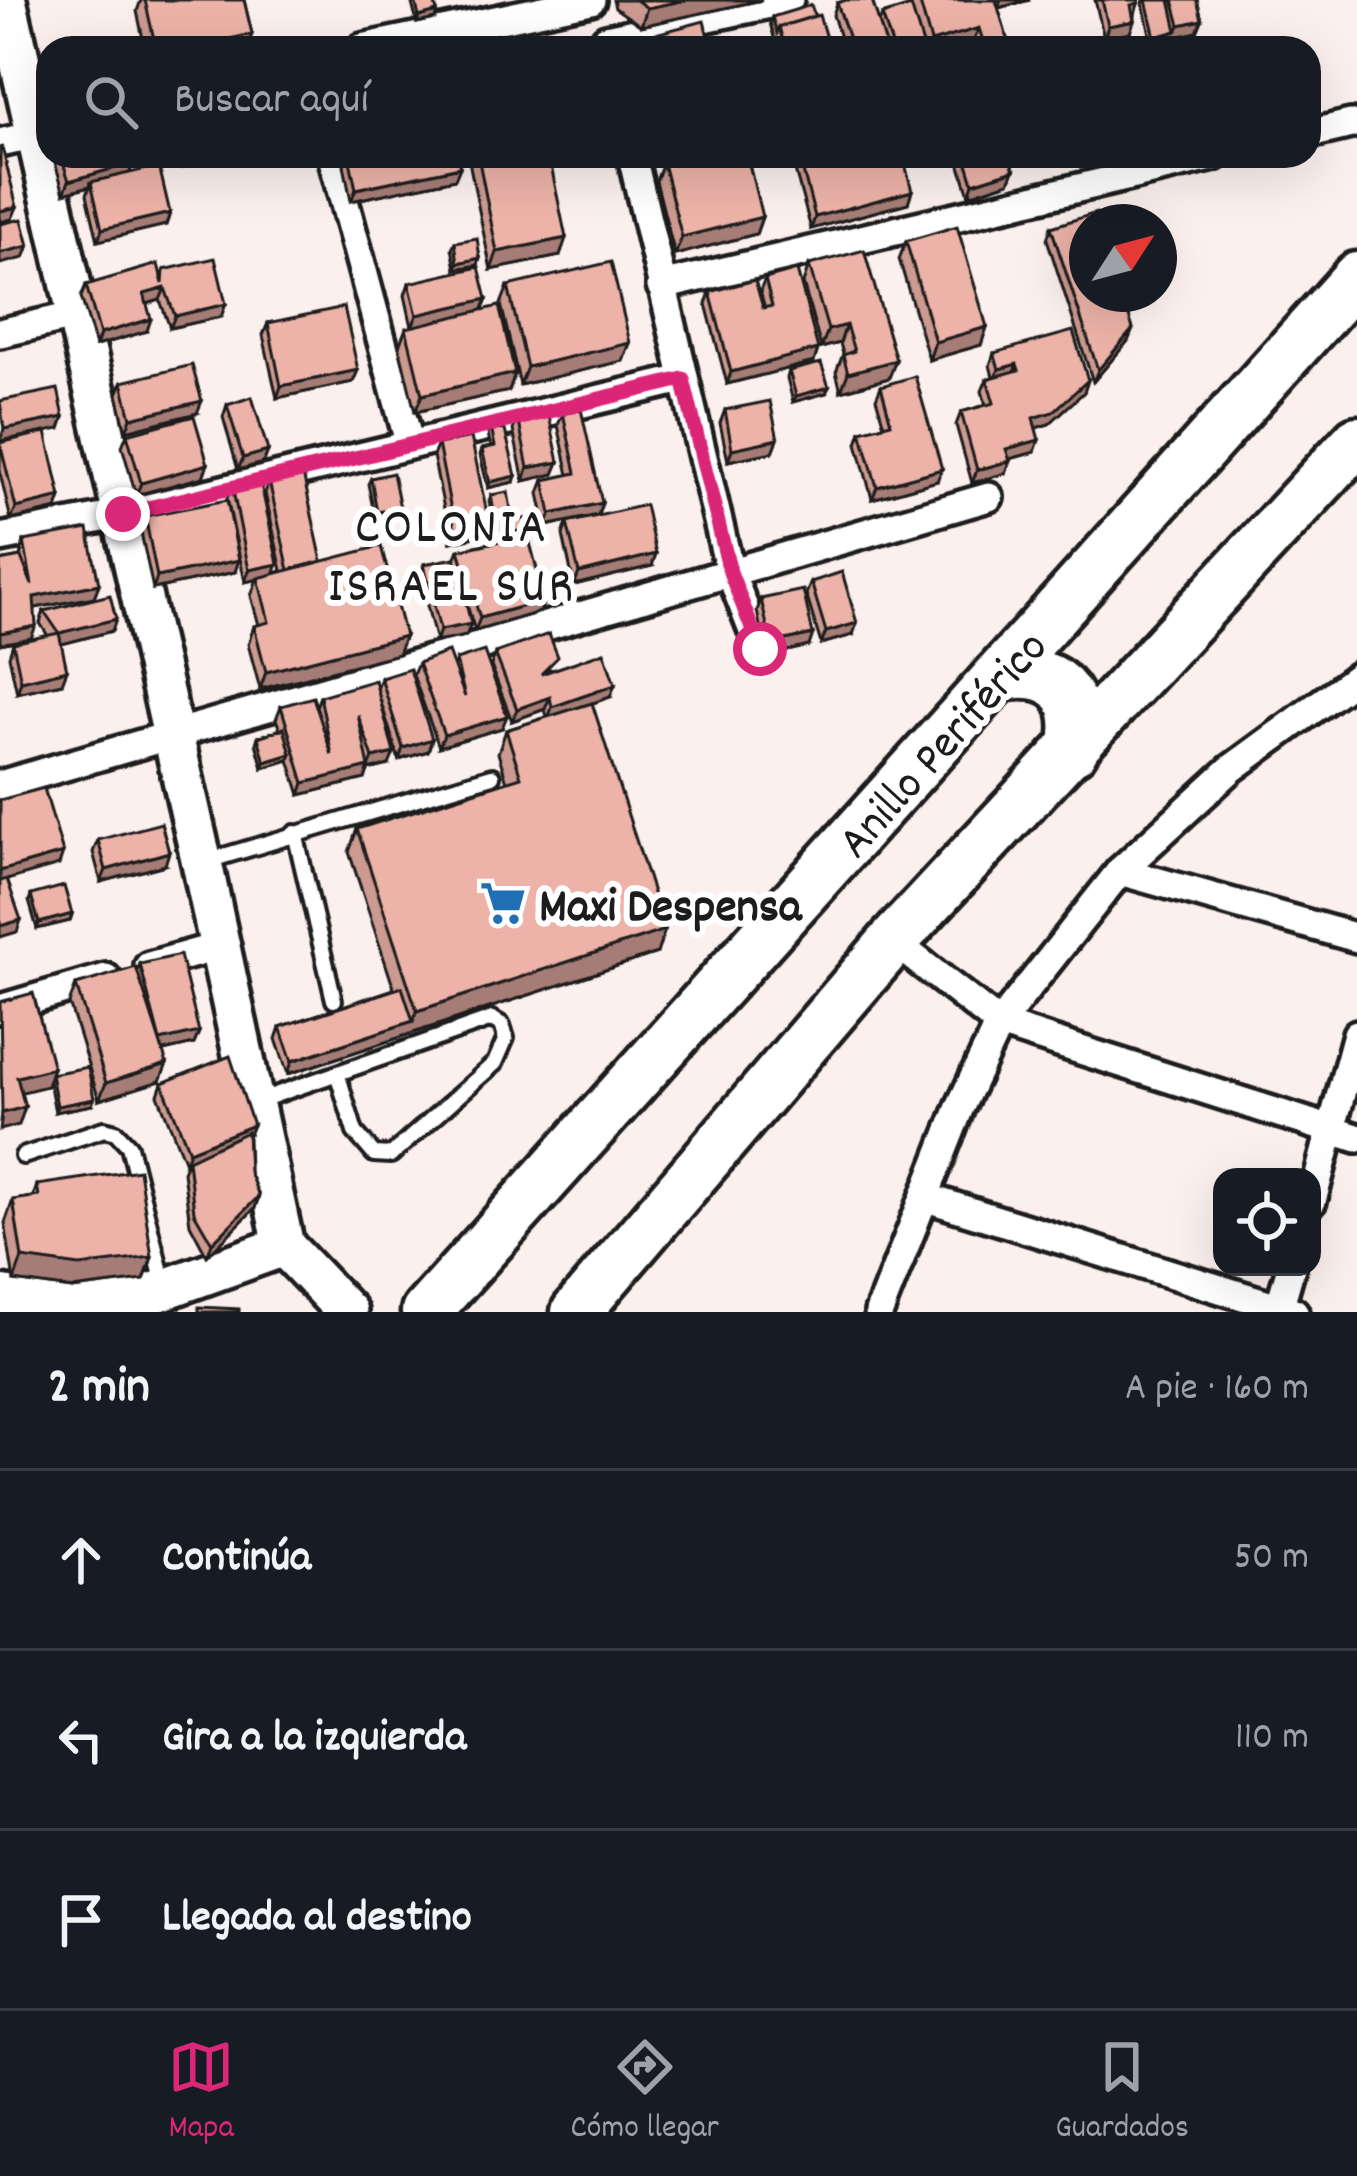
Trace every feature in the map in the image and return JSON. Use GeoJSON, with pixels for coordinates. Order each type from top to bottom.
{"type":"FeatureCollection","features":[{"type":"Feature","properties":{"kind":"highway","name":"Anillo Periférico"},"geometry":{"type":"LineString","coordinates":[[425,1312],[1357,277]]}},
{"type":"Feature","properties":{"kind":"highway","name":"Anillo Periférico"},"geometry":{"type":"LineString","coordinates":[[576,1312],[893,941],[1357,441]]}},
{"type":"Feature","properties":{"kind":"highway"},"geometry":{"type":"LineString","coordinates":[[998,677],[1025,671],[1051,678],[1070,698],[1078,723],[1073,750]]}},
{"type":"Feature","properties":{"kind":"street"},"geometry":{"type":"LineString","coordinates":[[5,0],[28,137]]}},
{"type":"Feature","properties":{"kind":"street"},"geometry":{"type":"LineString","coordinates":[[420,36],[593,0],[604,36]]}},
{"type":"Feature","properties":{"kind":"street"},"geometry":{"type":"LineString","coordinates":[[640,36],[789,0]]}},
{"type":"Feature","properties":{"kind":"street"},"geometry":{"type":"LineString","coordinates":[[1321,131],[1351,124]]}},
{"type":"Feature","properties":{"kind":"street"},"geometry":{"type":"LineString","coordinates":[[37,168],[78,315],[284,1246],[347,1312]]}},
{"type":"Feature","properties":{"kind":"street"},"geometry":{"type":"LineString","coordinates":[[335,168],[409,442]]}},
{"type":"Feature","properties":{"kind":"street"},"geometry":{"type":"LineString","coordinates":[[635,168],[730,572],[760,649]]}},
{"type":"Feature","properties":{"kind":"street"},"geometry":{"type":"LineString","coordinates":[[661,286],[1164,168]]}},
{"type":"Feature","properties":{"kind":"street"},"geometry":{"type":"LineString","coordinates":[[0,333],[78,315]]}},
{"type":"Feature","properties":{"kind":"street"},"geometry":{"type":"LineString","coordinates":[[0,538],[123,514],[683,379]]}},
{"type":"Feature","properties":{"kind":"street"},"geometry":{"type":"LineString","coordinates":[[0,785],[988,497]]}},
{"type":"Feature","properties":{"kind":"street"},"geometry":{"type":"LineString","coordinates":[[879,1312],[960,1107],[999,1024],[1120,871],[1231,769],[1357,677]]}},
{"type":"Feature","properties":{"kind":"street"},"geometry":{"type":"LineString","coordinates":[[1120,871],[1357,938]]}},
{"type":"Feature","properties":{"kind":"street"},"geometry":{"type":"LineString","coordinates":[[893,941],[999,1024],[1345,1135]]}},
{"type":"Feature","properties":{"kind":"street"},"geometry":{"type":"LineString","coordinates":[[0,1009],[220,946]]}},
{"type":"Feature","properties":{"kind":"street"},"geometry":{"type":"LineString","coordinates":[[1321,1183],[1345,1135],[1357,1034]]}},
{"type":"Feature","properties":{"kind":"street"},"geometry":{"type":"LineString","coordinates":[[927,1198],[1284,1310],[1290,1276]]}},
{"type":"Feature","properties":{"kind":"street"},"geometry":{"type":"LineString","coordinates":[[0,1296],[58,1306],[140,1298],[284,1246]]}},
{"type":"Feature","properties":{"kind":"lane"},"geometry":{"type":"LineString","coordinates":[[202,863],[492,776]]}},
{"type":"Feature","properties":{"kind":"lane"},"geometry":{"type":"LineString","coordinates":[[296,833],[334,1000]]}},
{"type":"Feature","properties":{"kind":"lane"},"geometry":{"type":"LineString","coordinates":[[254,1102],[492,1019],[502,1025],[506,1038],[494,1063],[392,1155],[374,1154],[356,1132],[338,1076]]}},
{"type":"Feature","properties":{"kind":"lane"},"geometry":{"type":"LineString","coordinates":[[22,1156],[104,1129],[116,1132],[129,1146],[165,1289]]}},
{"type":"Feature","properties":{"kind":"building"},"geometry":{"type":"Polygon","coordinates":[[[145,0],[244,0],[252,34],[243,36],[153,36],[145,0]]]}},
{"type":"Feature","properties":{"kind":"building"},"geometry":{"type":"Polygon","coordinates":[[[415,0],[434,0],[437,12],[419,17],[415,0]]]}},
{"type":"Feature","properties":{"kind":"building"},"geometry":{"type":"Polygon","coordinates":[[[636,0],[686,0],[647,8],[636,0]]]}},
{"type":"Feature","properties":{"kind":"building"},"geometry":{"type":"Polygon","coordinates":[[[872,0],[883,36],[848,36],[837,3],[872,0]]]}},
{"type":"Feature","properties":{"kind":"building"},"geometry":{"type":"Polygon","coordinates":[[[919,0],[996,0],[1006,36],[981,36],[979,28],[929,36],[919,0]]]}},
{"type":"Feature","properties":{"kind":"building"},"geometry":{"type":"Polygon","coordinates":[[[1102,0],[1139,0],[1131,5],[1134,21],[1108,26],[1102,0]]]}},
{"type":"Feature","properties":{"kind":"building"},"geometry":{"type":"Polygon","coordinates":[[[1146,0],[1170,0],[1177,31],[1155,36],[1146,0]]]}},
{"type":"Feature","properties":{"kind":"building"},"geometry":{"type":"Polygon","coordinates":[[[1173,0],[1197,0],[1202,20],[1180,25],[1173,0]]]}},
{"type":"Feature","properties":{"kind":"building"},"geometry":{"type":"Polygon","coordinates":[[[811,5],[815,16],[779,27],[777,33],[772,17],[811,5]]]}},
{"type":"Feature","properties":{"kind":"building"},"geometry":{"type":"Polygon","coordinates":[[[911,6],[920,36],[889,36],[882,15],[911,6]]]}},
{"type":"Feature","properties":{"kind":"building"},"geometry":{"type":"Polygon","coordinates":[[[819,15],[825,36],[782,36],[779,27],[819,15]]]}},
{"type":"Feature","properties":{"kind":"building"},"geometry":{"type":"Polygon","coordinates":[[[704,21],[708,36],[648,36],[704,21]]]}},
{"type":"Feature","properties":{"kind":"building"},"geometry":{"type":"Polygon","coordinates":[[[0,148],[17,207],[0,211],[0,148]]]}},
{"type":"Feature","properties":{"kind":"building"},"geometry":{"type":"Polygon","coordinates":[[[65,168],[115,168],[69,181],[65,168]]]}},
{"type":"Feature","properties":{"kind":"building"},"geometry":{"type":"Polygon","coordinates":[[[159,168],[170,213],[102,229],[91,182],[159,168]]]}},
{"type":"Feature","properties":{"kind":"building"},"geometry":{"type":"Polygon","coordinates":[[[352,168],[455,168],[356,189],[352,168]]]}},
{"type":"Feature","properties":{"kind":"building"},"geometry":{"type":"Polygon","coordinates":[[[480,168],[551,168],[566,238],[497,252],[480,168]]]}},
{"type":"Feature","properties":{"kind":"building"},"geometry":{"type":"Polygon","coordinates":[[[664,168],[750,168],[762,217],[682,237],[664,168]]]}},
{"type":"Feature","properties":{"kind":"building"},"geometry":{"type":"Polygon","coordinates":[[[802,168],[906,168],[912,191],[815,217],[802,168]]]}},
{"type":"Feature","properties":{"kind":"building"},"geometry":{"type":"Polygon","coordinates":[[[969,168],[1014,170],[973,183],[969,168]]]}},
{"type":"Feature","properties":{"kind":"building"},"geometry":{"type":"Polygon","coordinates":[[[22,219],[29,246],[0,253],[0,224],[22,219]]]}},
{"type":"Feature","properties":{"kind":"building"},"geometry":{"type":"Polygon","coordinates":[[[1069,221],[1069,282],[1051,227],[1069,221]]]}},
{"type":"Feature","properties":{"kind":"building"},"geometry":{"type":"Polygon","coordinates":[[[957,226],[987,327],[935,342],[906,241],[957,226]]]}},
{"type":"Feature","properties":{"kind":"building"},"geometry":{"type":"Polygon","coordinates":[[[477,238],[480,258],[458,263],[455,242],[477,238]]]}},
{"type":"Feature","properties":{"kind":"building"},"geometry":{"type":"Polygon","coordinates":[[[864,250],[896,360],[848,373],[843,355],[854,351],[846,325],[828,330],[809,265],[864,250]]]}},
{"type":"Feature","properties":{"kind":"building"},"geometry":{"type":"Polygon","coordinates":[[[215,258],[226,304],[175,316],[165,288],[144,294],[151,319],[100,334],[86,285],[158,264],[163,284],[164,270],[215,258]]]}},
{"type":"Feature","properties":{"kind":"building"},"geometry":{"type":"Polygon","coordinates":[[[611,262],[630,343],[527,367],[508,286],[611,262]]]}},
{"type":"Feature","properties":{"kind":"building"},"geometry":{"type":"Polygon","coordinates":[[[479,267],[487,299],[417,315],[409,283],[479,267]]]}},
{"type":"Feature","properties":{"kind":"building"},"geometry":{"type":"Polygon","coordinates":[[[797,270],[818,349],[731,372],[710,292],[755,280],[763,308],[772,306],[765,279],[797,270]]]}},
{"type":"Feature","properties":{"kind":"building"},"geometry":{"type":"Polygon","coordinates":[[[499,306],[515,373],[422,395],[406,328],[499,306]]]}},
{"type":"Feature","properties":{"kind":"building"},"geometry":{"type":"Polygon","coordinates":[[[344,307],[358,370],[281,386],[268,323],[344,307]]]}},
{"type":"Feature","properties":{"kind":"building"},"geometry":{"type":"Polygon","coordinates":[[[1079,312],[1128,312],[1133,329],[1098,370],[1079,312]]]}},
{"type":"Feature","properties":{"kind":"building"},"geometry":{"type":"Polygon","coordinates":[[[1073,331],[1088,380],[1053,412],[1033,418],[1039,440],[1006,449],[1010,461],[977,470],[961,412],[994,403],[987,379],[1019,370],[1017,364],[999,369],[994,353],[1073,331]]]}},
{"type":"Feature","properties":{"kind":"building"},"geometry":{"type":"Polygon","coordinates":[[[821,363],[829,387],[796,396],[789,371],[821,363]]]}},
{"type":"Feature","properties":{"kind":"building"},"geometry":{"type":"Polygon","coordinates":[[[192,365],[202,401],[131,418],[122,382],[192,365]]]}},
{"type":"Feature","properties":{"kind":"building"},"geometry":{"type":"Polygon","coordinates":[[[915,376],[942,469],[877,487],[861,431],[891,423],[881,386],[915,376]]]}},
{"type":"Feature","properties":{"kind":"building"},"geometry":{"type":"Polygon","coordinates":[[[58,389],[64,417],[4,429],[0,401],[58,389]]]}},
{"type":"Feature","properties":{"kind":"building"},"geometry":{"type":"Polygon","coordinates":[[[252,397],[268,451],[243,458],[227,405],[252,397]]]}},
{"type":"Feature","properties":{"kind":"building"},"geometry":{"type":"Polygon","coordinates":[[[770,401],[778,439],[732,449],[725,410],[770,401]]]}},
{"type":"Feature","properties":{"kind":"building"},"geometry":{"type":"Polygon","coordinates":[[[581,409],[602,503],[551,514],[544,480],[576,473],[563,413],[581,409]]]}},
{"type":"Feature","properties":{"kind":"building"},"geometry":{"type":"Polygon","coordinates":[[[548,411],[559,462],[528,468],[518,417],[548,411]]]}},
{"type":"Feature","properties":{"kind":"building"},"geometry":{"type":"Polygon","coordinates":[[[194,416],[208,464],[141,483],[127,434],[194,416]]]}},
{"type":"Feature","properties":{"kind":"building"},"geometry":{"type":"Polygon","coordinates":[[[491,428],[505,430],[516,476],[490,482],[482,449],[495,446],[491,428]]]}},
{"type":"Feature","properties":{"kind":"building"},"geometry":{"type":"Polygon","coordinates":[[[46,432],[61,497],[16,508],[0,443],[46,432]]]}},
{"type":"Feature","properties":{"kind":"building"},"geometry":{"type":"Polygon","coordinates":[[[471,437],[489,523],[455,530],[438,444],[471,437]]]}},
{"type":"Feature","properties":{"kind":"building"},"geometry":{"type":"Polygon","coordinates":[[[393,473],[400,508],[377,512],[371,478],[393,473]]]}},
{"type":"Feature","properties":{"kind":"building"},"geometry":{"type":"Polygon","coordinates":[[[303,474],[322,561],[289,570],[269,481],[303,474]]]}},
{"type":"Feature","properties":{"kind":"building"},"geometry":{"type":"Polygon","coordinates":[[[260,480],[278,564],[249,570],[232,486],[260,480]]]}},
{"type":"Feature","properties":{"kind":"building"},"geometry":{"type":"Polygon","coordinates":[[[508,492],[513,521],[533,517],[535,528],[498,535],[491,495],[508,492]]]}},
{"type":"Feature","properties":{"kind":"building"},"geometry":{"type":"Polygon","coordinates":[[[227,500],[239,560],[157,577],[145,516],[227,500]]]}},
{"type":"Feature","properties":{"kind":"building"},"geometry":{"type":"Polygon","coordinates":[[[645,505],[656,554],[579,573],[567,523],[645,505]]]}},
{"type":"Feature","properties":{"kind":"building"},"geometry":{"type":"Polygon","coordinates":[[[88,529],[99,584],[34,597],[36,626],[0,633],[0,561],[21,557],[32,585],[24,541],[88,529]]]}},
{"type":"Feature","properties":{"kind":"building"},"geometry":{"type":"Polygon","coordinates":[[[528,535],[545,600],[480,618],[459,550],[528,535]]]}},
{"type":"Feature","properties":{"kind":"building"},"geometry":{"type":"Polygon","coordinates":[[[381,546],[405,636],[266,672],[254,626],[269,622],[258,578],[381,546]]]}},
{"type":"Feature","properties":{"kind":"building"},"geometry":{"type":"Polygon","coordinates":[[[455,558],[471,624],[440,630],[424,564],[455,558]]]}},
{"type":"Feature","properties":{"kind":"building"},"geometry":{"type":"Polygon","coordinates":[[[842,572],[857,623],[826,632],[811,582],[842,572]]]}},
{"type":"Feature","properties":{"kind":"building"},"geometry":{"type":"Polygon","coordinates":[[[803,590],[813,634],[771,643],[761,599],[803,590]]]}},
{"type":"Feature","properties":{"kind":"building"},"geometry":{"type":"Polygon","coordinates":[[[110,595],[116,619],[59,633],[44,611],[110,595]]]}},
{"type":"Feature","properties":{"kind":"building"},"geometry":{"type":"Polygon","coordinates":[[[59,633],[67,670],[21,681],[13,643],[59,633]]]}},
{"type":"Feature","properties":{"kind":"building"},"geometry":{"type":"Polygon","coordinates":[[[549,634],[558,657],[541,674],[604,652],[615,685],[552,707],[550,697],[517,709],[495,653],[549,634]]]}},
{"type":"Feature","properties":{"kind":"building"},"geometry":{"type":"Polygon","coordinates":[[[484,651],[507,716],[444,735],[418,663],[448,652],[465,697],[456,660],[484,651]]]}},
{"type":"Feature","properties":{"kind":"building"},"geometry":{"type":"Polygon","coordinates":[[[410,669],[432,739],[403,748],[381,678],[410,669]]]}},
{"type":"Feature","properties":{"kind":"building"},"geometry":{"type":"Polygon","coordinates":[[[375,680],[394,753],[373,758],[358,715],[369,767],[304,783],[281,706],[313,697],[332,755],[320,696],[375,680]]]}},
{"type":"Feature","properties":{"kind":"building","name":"Maxi Despensa"},"geometry":{"type":"Polygon","coordinates":[[[592,703],[665,930],[417,1011],[357,829],[521,777],[506,730],[592,703]]]}},
{"type":"Feature","properties":{"kind":"building"},"geometry":{"type":"Polygon","coordinates":[[[284,728],[291,754],[265,762],[258,737],[284,728]]]}},
{"type":"Feature","properties":{"kind":"building"},"geometry":{"type":"Polygon","coordinates":[[[44,788],[63,853],[0,871],[0,800],[44,788]]]}},
{"type":"Feature","properties":{"kind":"building"},"geometry":{"type":"Polygon","coordinates":[[[161,823],[169,852],[106,870],[98,840],[161,823]]]}},
{"type":"Feature","properties":{"kind":"building"},"geometry":{"type":"Polygon","coordinates":[[[7,879],[21,920],[0,926],[0,881],[7,879]]]}},
{"type":"Feature","properties":{"kind":"building"},"geometry":{"type":"Polygon","coordinates":[[[64,886],[72,914],[39,923],[31,895],[64,886]]]}},
{"type":"Feature","properties":{"kind":"building"},"geometry":{"type":"Polygon","coordinates":[[[180,955],[199,1032],[160,1041],[140,964],[180,955]]]}},
{"type":"Feature","properties":{"kind":"building"},"geometry":{"type":"Polygon","coordinates":[[[136,967],[167,1064],[106,1083],[76,985],[136,967]]]}},
{"type":"Feature","properties":{"kind":"building"},"geometry":{"type":"Polygon","coordinates":[[[402,987],[413,1021],[292,1061],[280,1027],[402,987]]]}},
{"type":"Feature","properties":{"kind":"building"},"geometry":{"type":"Polygon","coordinates":[[[33,993],[53,1068],[17,1077],[25,1107],[2,1113],[0,1002],[33,993]]]}},
{"type":"Feature","properties":{"kind":"building"},"geometry":{"type":"Polygon","coordinates":[[[230,1056],[253,1125],[189,1151],[162,1083],[230,1056]]]}},
{"type":"Feature","properties":{"kind":"building"},"geometry":{"type":"Polygon","coordinates":[[[88,1067],[94,1099],[57,1106],[51,1074],[88,1067]]]}},
{"type":"Feature","properties":{"kind":"building"},"geometry":{"type":"Polygon","coordinates":[[[247,1132],[249,1172],[259,1196],[212,1243],[194,1212],[188,1160],[247,1132]]]}},
{"type":"Feature","properties":{"kind":"building"},"geometry":{"type":"Polygon","coordinates":[[[139,1170],[152,1257],[80,1266],[22,1258],[13,1200],[39,1196],[37,1185],[139,1170]]]}},
{"type":"Feature","properties":{"kind":"building"},"geometry":{"type":"Polygon","coordinates":[[[199,1307],[239,1309],[239,1312],[199,1312],[199,1307]]]}},
{"type":"Feature","properties":{"kind":"place","name":"Maxi Despensa"},"geometry":{"type":"Point","coordinates":[503,903]}},
{"type":"Feature","properties":{"kind":"district","name":"COLONIA ISRAEL SUR"},"geometry":{"type":"Point","coordinates":[452,552]}},
{"type":"Feature","properties":{"kind":"route"},"geometry":{"type":"LineString","coordinates":[[123,514],[683,379],[730,572],[760,649]]}}]}
